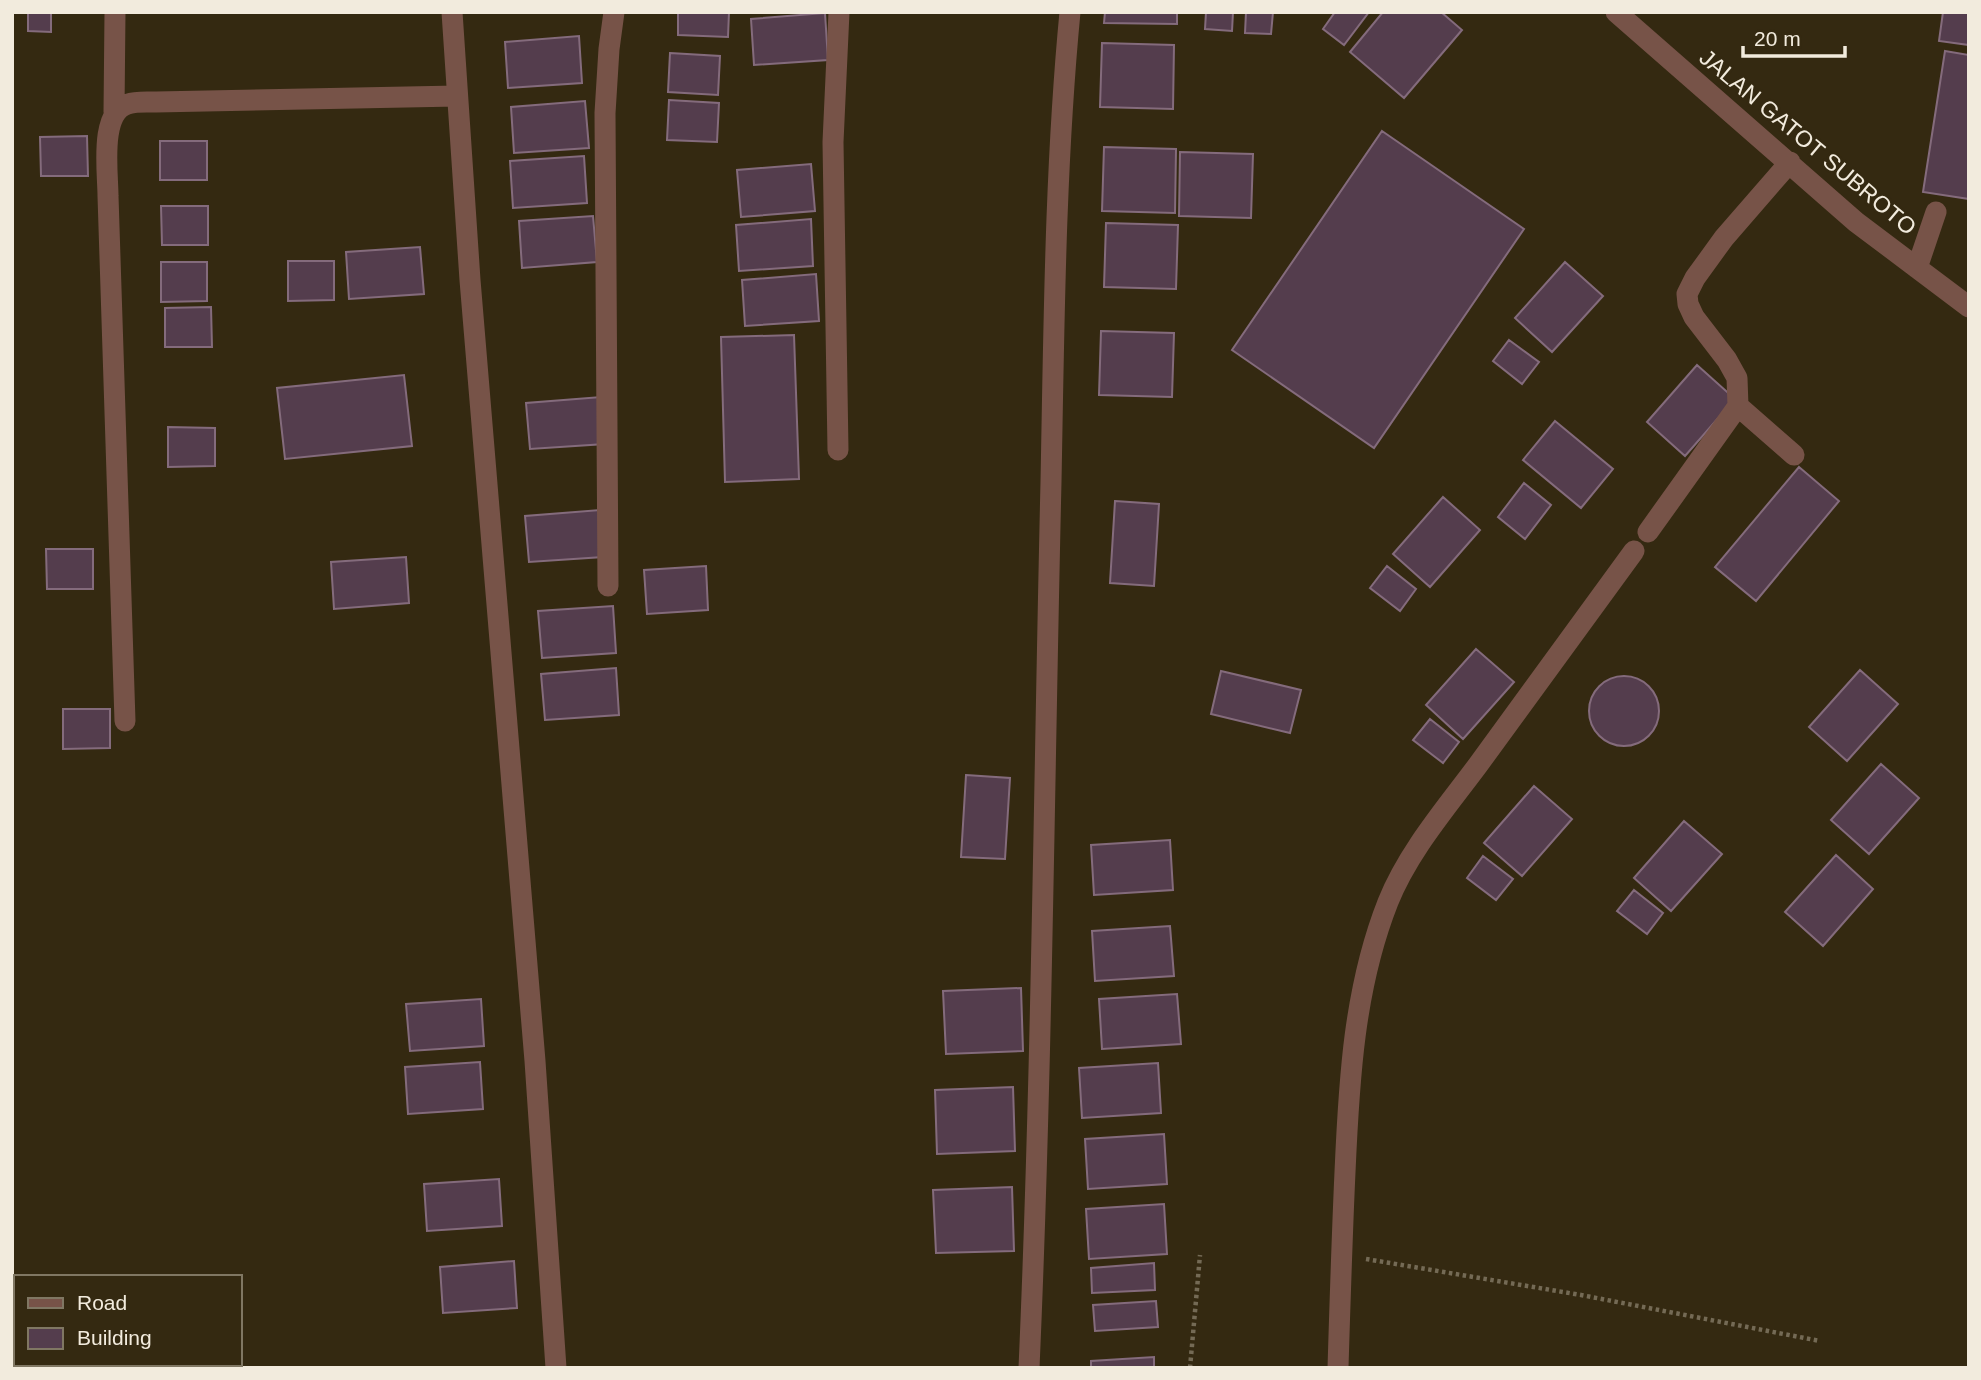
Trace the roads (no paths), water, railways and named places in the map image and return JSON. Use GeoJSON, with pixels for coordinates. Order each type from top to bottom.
{"type":"FeatureCollection","features":[{"type":"Feature","properties":{"kind":"street"},"geometry":{"type":"LineString","coordinates":[[115,12],[114,112],[109,125],[108,196],[125,721]]}},
{"type":"Feature","properties":{"kind":"street"},"geometry":{"type":"LineString","coordinates":[[452,12],[535,1061],[556,1368]]}},
{"type":"Feature","properties":{"kind":"street"},"geometry":{"type":"LineString","coordinates":[[608,586],[605,113],[614,12]]}},
{"type":"Feature","properties":{"kind":"street"},"geometry":{"type":"LineString","coordinates":[[838,450],[833,142],[839,12]]}},
{"type":"Feature","properties":{"kind":"street"},"geometry":{"type":"LineString","coordinates":[[1029,1368],[1037,1195],[1055,286],[1064,75],[1070,12]]}},
{"type":"Feature","properties":{"kind":"street","name":"JALAN GATOT SUBROTO"},"geometry":{"type":"LineString","coordinates":[[1616,12],[1856,222],[1969,307]]}},
{"type":"Feature","properties":{"kind":"street"},"geometry":{"type":"LineString","coordinates":[[114,112],[127,104],[156,102],[457,96]]}},
{"type":"Feature","properties":{"kind":"street"},"geometry":{"type":"LineString","coordinates":[[1648,532],[1738,406],[1737,378],[1727,359],[1694,317],[1687,294],[1695,278],[1724,238],[1790,162]]}},
{"type":"Feature","properties":{"kind":"street"},"geometry":{"type":"LineString","coordinates":[[1917,268],[1936,212]]}},
{"type":"Feature","properties":{"kind":"street"},"geometry":{"type":"LineString","coordinates":[[1738,406],[1794,455]]}},
{"type":"Feature","properties":{"kind":"street"},"geometry":{"type":"LineString","coordinates":[[1338,1368],[1347,1135],[1355,1032],[1362,987],[1375,937],[1389,899],[1408,862],[1634,551]]}}]}
